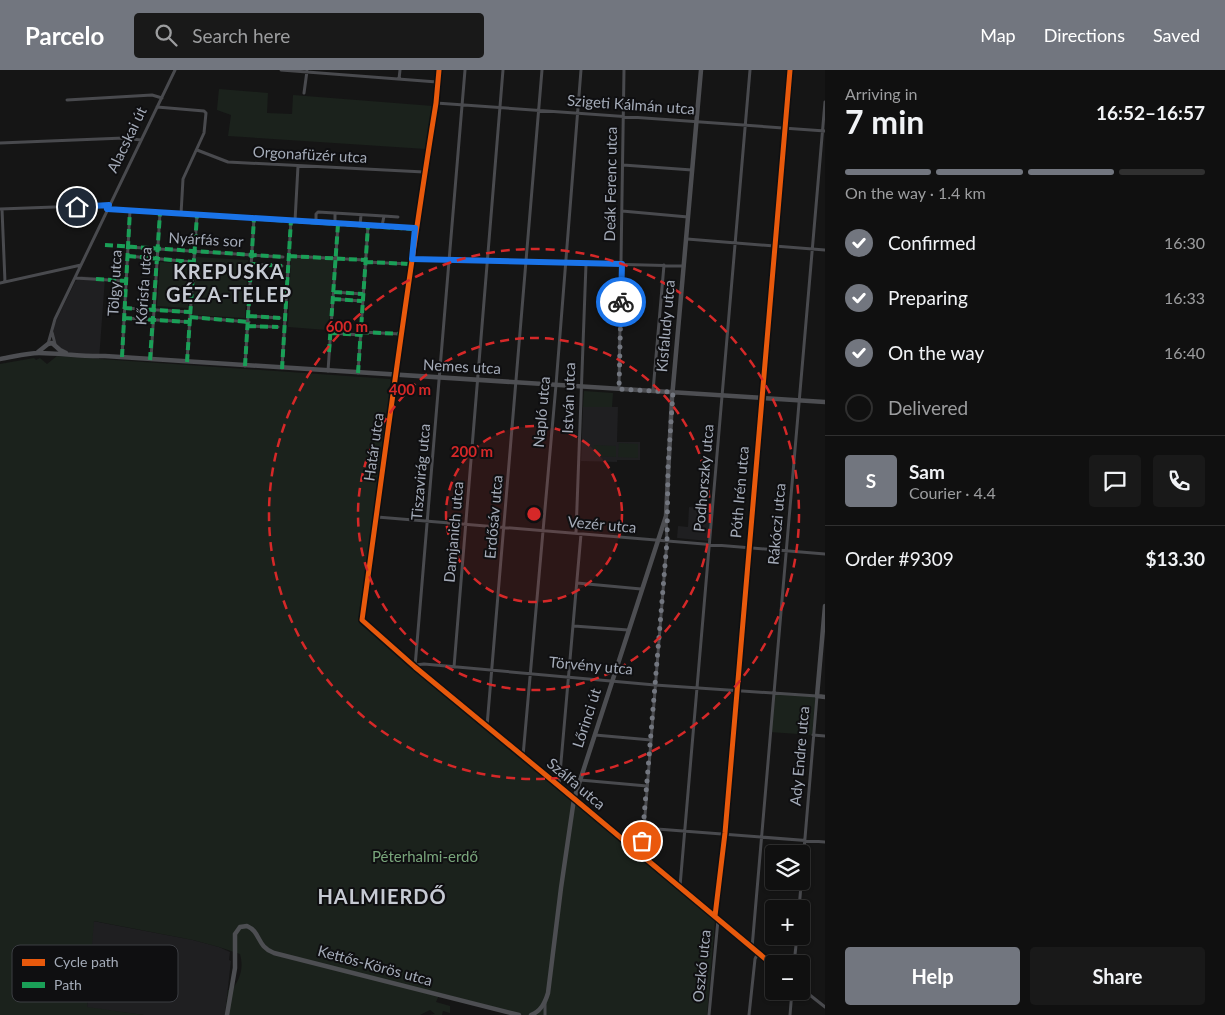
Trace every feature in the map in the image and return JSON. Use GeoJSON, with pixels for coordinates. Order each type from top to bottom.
{"type":"FeatureCollection","features":[{"type":"Feature","properties":{"kind":"street","name":"Alacskai út"},"geometry":{"type":"LineString","coordinates":[[47,345],[52,329],[81,265],[175,70]]}},
{"type":"Feature","properties":{"kind":"street"},"geometry":{"type":"LineString","coordinates":[[281,70],[437,82]]}},
{"type":"Feature","properties":{"kind":"street"},"geometry":{"type":"LineString","coordinates":[[399,79],[400,70]]}},
{"type":"Feature","properties":{"kind":"street","name":"Határ utca"},"geometry":{"type":"LineString","coordinates":[[362,620],[415,228],[436,103],[439,70]]}},
{"type":"Feature","properties":{"kind":"street","name":"Tiszavirág utca"},"geometry":{"type":"LineString","coordinates":[[415,666],[465,70]]}},
{"type":"Feature","properties":{"kind":"street","name":"Damjanich utca"},"geometry":{"type":"LineString","coordinates":[[454,667],[489,260],[503,70]]}},
{"type":"Feature","properties":{"kind":"street","name":"Erdősáv utca"},"geometry":{"type":"LineString","coordinates":[[487,726],[542,70]]}},
{"type":"Feature","properties":{"kind":"street","name":"Napló utca"},"geometry":{"type":"LineString","coordinates":[[523,756],[556,385],[581,70]]}},
{"type":"Feature","properties":{"kind":"street","name":"Deák Ferenc utca"},"geometry":{"type":"LineString","coordinates":[[619,389],[624,70]]}},
{"type":"Feature","properties":{"kind":"street","name":"Kisfaludy utca"},"geometry":{"type":"LineString","coordinates":[[640,854],[644,828],[667,541],[666,516],[673,392],[701,70]]}},
{"type":"Feature","properties":{"kind":"street","name":"Podhorszky utca"},"geometry":{"type":"LineString","coordinates":[[680,887],[750,70]]}},
{"type":"Feature","properties":{"kind":"street","name":"Póth Irén utca"},"geometry":{"type":"LineString","coordinates":[[714,916],[725,834],[790,70]]}},
{"type":"Feature","properties":{"kind":"street"},"geometry":{"type":"LineString","coordinates":[[304,93],[307,71]]}},
{"type":"Feature","properties":{"kind":"street"},"geometry":{"type":"LineString","coordinates":[[67,100],[152,95],[162,98]]}},
{"type":"Feature","properties":{"kind":"street","name":"Rákóczi utca"},"geometry":{"type":"LineString","coordinates":[[752,948],[825,102]]}},
{"type":"Feature","properties":{"kind":"street","name":"Szigeti Kálmán utca"},"geometry":{"type":"LineString","coordinates":[[436,103],[824,131]]}},
{"type":"Feature","properties":{"kind":"street"},"geometry":{"type":"LineString","coordinates":[[157,107],[204,111],[207,117],[204,133],[183,179],[181,214]]}},
{"type":"Feature","properties":{"kind":"street"},"geometry":{"type":"LineString","coordinates":[[0,143],[124,138],[141,140]]}},
{"type":"Feature","properties":{"kind":"street","name":"Orgonafüzér utca"},"geometry":{"type":"LineString","coordinates":[[197,150],[228,162],[424,172]]}},
{"type":"Feature","properties":{"kind":"street"},"geometry":{"type":"LineString","coordinates":[[623,165],[692,170]]}},
{"type":"Feature","properties":{"kind":"street"},"geometry":{"type":"LineString","coordinates":[[282,368],[289,256],[298,166]]}},
{"type":"Feature","properties":{"kind":"street"},"geometry":{"type":"LineString","coordinates":[[81,265],[2,282],[1,209],[108,207],[160,213],[415,228]]}},
{"type":"Feature","properties":{"kind":"street","name":"Tölgy utca"},"geometry":{"type":"LineString","coordinates":[[122,357],[130,210]]}},
{"type":"Feature","properties":{"kind":"street"},"geometry":{"type":"LineString","coordinates":[[622,211],[688,217]]}},
{"type":"Feature","properties":{"kind":"street","name":"Kőrisfa utca"},"geometry":{"type":"LineString","coordinates":[[150,360],[160,213]]}},
{"type":"Feature","properties":{"kind":"street"},"geometry":{"type":"LineString","coordinates":[[316,222],[317,213],[398,217]]}},
{"type":"Feature","properties":{"kind":"street"},"geometry":{"type":"LineString","coordinates":[[328,372],[334,292],[335,213]]}},
{"type":"Feature","properties":{"kind":"street"},"geometry":{"type":"LineString","coordinates":[[187,362],[196,215]]}},
{"type":"Feature","properties":{"kind":"street"},"geometry":{"type":"LineString","coordinates":[[360,225],[361,215]]}},
{"type":"Feature","properties":{"kind":"street"},"geometry":{"type":"LineString","coordinates":[[382,226],[384,216]]}},
{"type":"Feature","properties":{"kind":"street"},"geometry":{"type":"LineString","coordinates":[[245,366],[254,218]]}},
{"type":"Feature","properties":{"kind":"street"},"geometry":{"type":"LineString","coordinates":[[358,373],[368,226]]}},
{"type":"Feature","properties":{"kind":"street"},"geometry":{"type":"LineString","coordinates":[[686,239],[825,250]]}},
{"type":"Feature","properties":{"kind":"street","name":"Nyárfás sor"},"geometry":{"type":"LineString","coordinates":[[128,247],[282,257]]}},
{"type":"Feature","properties":{"kind":"street","name":"Nyárfás sor"},"geometry":{"type":"LineString","coordinates":[[128,256],[193,262]]}},
{"type":"Feature","properties":{"kind":"street"},"geometry":{"type":"LineString","coordinates":[[289,256],[411,264]]}},
{"type":"Feature","properties":{"kind":"street"},"geometry":{"type":"LineString","coordinates":[[412,259],[684,266]]}},
{"type":"Feature","properties":{"kind":"street","name":"Nyárfás sor"},"geometry":{"type":"LineString","coordinates":[[252,264],[282,266]]}},
{"type":"Feature","properties":{"kind":"street","name":"István utca"},"geometry":{"type":"LineString","coordinates":[[576,533],[586,264]]}},
{"type":"Feature","properties":{"kind":"street"},"geometry":{"type":"LineString","coordinates":[[653,391],[664,265]]}},
{"type":"Feature","properties":{"kind":"street"},"geometry":{"type":"LineString","coordinates":[[75,278],[126,281]]}},
{"type":"Feature","properties":{"kind":"street"},"geometry":{"type":"LineString","coordinates":[[334,292],[363,294]]}},
{"type":"Feature","properties":{"kind":"street"},"geometry":{"type":"LineString","coordinates":[[333,299],[362,301]]}},
{"type":"Feature","properties":{"kind":"street"},"geometry":{"type":"LineString","coordinates":[[124,308],[190,312]]}},
{"type":"Feature","properties":{"kind":"street"},"geometry":{"type":"LineString","coordinates":[[249,316],[280,318]]}},
{"type":"Feature","properties":{"kind":"street"},"geometry":{"type":"LineString","coordinates":[[190,317],[278,328]]}},
{"type":"Feature","properties":{"kind":"street"},"geometry":{"type":"LineString","coordinates":[[124,318],[190,322]]}},
{"type":"Feature","properties":{"kind":"street"},"geometry":{"type":"LineString","coordinates":[[47,345],[46,350],[51,353],[56,351],[52,329]]}},
{"type":"Feature","properties":{"kind":"street"},"geometry":{"type":"LineString","coordinates":[[331,333],[401,334]]}},
{"type":"Feature","properties":{"kind":"street"},"geometry":{"type":"LineString","coordinates":[[0,360],[36,353],[47,345],[56,346]]}},
{"type":"Feature","properties":{"kind":"street","name":"Nemes utca"},"geometry":{"type":"LineString","coordinates":[[56,346],[67,353],[97,356]]}},
{"type":"Feature","properties":{"kind":"street","name":"Nemes utca"},"geometry":{"type":"LineString","coordinates":[[36,353],[825,402]]}},
{"type":"Feature","properties":{"kind":"street","name":"Lőrinci út"},"geometry":{"type":"LineString","coordinates":[[545,1003],[574,799],[666,516]]}},
{"type":"Feature","properties":{"kind":"street","name":"Vezér utca"},"geometry":{"type":"LineString","coordinates":[[377,517],[825,554]]}},
{"type":"Feature","properties":{"kind":"street"},"geometry":{"type":"LineString","coordinates":[[559,785],[582,534]]}},
{"type":"Feature","properties":{"kind":"street"},"geometry":{"type":"LineString","coordinates":[[577,583],[641,589]]}},
{"type":"Feature","properties":{"kind":"street","name":"Ady Endre utca"},"geometry":{"type":"LineString","coordinates":[[800,900],[825,606]]}},
{"type":"Feature","properties":{"kind":"street","name":"Szálfa utca"},"geometry":{"type":"LineString","coordinates":[[362,620],[765,959]]}},
{"type":"Feature","properties":{"kind":"street"},"geometry":{"type":"LineString","coordinates":[[574,626],[628,630]]}},
{"type":"Feature","properties":{"kind":"street","name":"Törvény utca"},"geometry":{"type":"LineString","coordinates":[[415,666],[424,664],[655,685],[825,697]]}},
{"type":"Feature","properties":{"kind":"street"},"geometry":{"type":"LineString","coordinates":[[595,735],[651,740]]}},
{"type":"Feature","properties":{"kind":"street"},"geometry":{"type":"LineString","coordinates":[[814,735],[825,736]]}},
{"type":"Feature","properties":{"kind":"street"},"geometry":{"type":"LineString","coordinates":[[580,780],[647,786]]}},
{"type":"Feature","properties":{"kind":"street"},"geometry":{"type":"LineString","coordinates":[[644,828],[825,842]]}},
{"type":"Feature","properties":{"kind":"street","name":"Oszkó utca"},"geometry":{"type":"LineString","coordinates":[[708,1015],[718,919]]}},
{"type":"Feature","properties":{"kind":"street","name":"Kettős-Körös utca"},"geometry":{"type":"LineString","coordinates":[[227,1015],[235,968],[235,934],[238,929],[244,926],[252,928],[262,945],[274,953],[410,989],[519,1015]]}},
{"type":"Feature","properties":{"kind":"street"},"geometry":{"type":"LineString","coordinates":[[749,1015],[755,959],[758,953]]}},
{"type":"Feature","properties":{"kind":"street"},"geometry":{"type":"LineString","coordinates":[[810,995],[825,1006]]}},
{"type":"Feature","properties":{"kind":"street"},"geometry":{"type":"LineString","coordinates":[[790,1015],[791,1000]]}},
{"type":"Feature","properties":{"kind":"street"},"geometry":{"type":"LineString","coordinates":[[531,1015],[545,1003]]}},
{"type":"Feature","properties":{"kind":"street"},"geometry":{"type":"LineString","coordinates":[[545,1003],[545,1015]]}},
{"type":"Feature","properties":{"kind":"shaded area"},"geometry":{"type":"Polygon","coordinates":[[[81,276],[105,278],[99,360],[57,356],[53,327],[75,282],[81,276]]]}},
{"type":"Feature","properties":{"kind":"shaded area"},"geometry":{"type":"Polygon","coordinates":[[[583,407],[618,407],[617,442],[640,442],[640,460],[617,460],[617,462],[581,461],[583,407]]]}},
{"type":"Feature","properties":{"kind":"shaded area"},"geometry":{"type":"Polygon","coordinates":[[[689,507],[711,509],[708,541],[677,538],[678,526],[688,527],[689,507]]]}},
{"type":"Feature","properties":{"kind":"shaded area"},"geometry":{"type":"Polygon","coordinates":[[[93,921],[193,940],[230,952],[229,960],[231,961],[225,1015],[144,1015],[87,1008],[87,1002],[178,1002],[178,945],[91,945],[93,921]]]}},
{"type":"Feature","properties":{"kind":"green space"},"geometry":{"type":"Polygon","coordinates":[[[219,89],[268,93],[267,113],[292,114],[293,95],[433,106],[426,149],[228,136],[231,115],[217,110],[219,89]]]}},
{"type":"Feature","properties":{"kind":"green space"},"geometry":{"type":"Polygon","coordinates":[[[196,257],[248,260],[245,318],[193,315],[196,257]]]}},
{"type":"Feature","properties":{"kind":"green space"},"geometry":{"type":"Polygon","coordinates":[[[291,257],[333,260],[329,329],[288,327],[291,257]]]}},
{"type":"Feature","properties":{"kind":"green space"},"geometry":{"type":"Polygon","coordinates":[[[160,262],[191,264],[188,308],[157,306],[160,262]]]}},
{"type":"Feature","properties":{"kind":"green space","name":"Péterhalmi-erdő"},"geometry":{"type":"Polygon","coordinates":[[[57,356],[390,379],[393,385],[390,391],[391,402],[364,587],[361,624],[715,920],[707,1015],[523,1015],[440,993],[436,1002],[450,1006],[450,1013],[443,1011],[442,1015],[429,1015],[435,1014],[430,1010],[420,1015],[225,1015],[228,990],[232,990],[240,973],[242,964],[240,954],[193,940],[94,921],[92,945],[12,945],[12,1002],[87,1002],[87,1007],[144,1015],[0,1015],[0,364],[40,358],[47,364],[57,356]]]}},
{"type":"Feature","properties":{"kind":"green space"},"geometry":{"type":"Polygon","coordinates":[[[584,391],[613,393],[612,407],[583,407],[584,391]]]}},
{"type":"Feature","properties":{"kind":"green space"},"geometry":{"type":"Polygon","coordinates":[[[619,443],[638,444],[638,458],[618,457],[619,443]]]}},
{"type":"Feature","properties":{"kind":"green space"},"geometry":{"type":"Polygon","coordinates":[[[594,445],[616,446],[616,457],[594,456],[594,445]]]}},
{"type":"Feature","properties":{"kind":"green space"},"geometry":{"type":"Polygon","coordinates":[[[774,693],[817,696],[813,735],[769,732],[774,693]]]}},
{"type":"Feature","properties":{"kind":"marked path"},"geometry":{"type":"LineString","coordinates":[[107,209],[415,229]]}},
{"type":"Feature","properties":{"kind":"marked path"},"geometry":{"type":"LineString","coordinates":[[122,357],[130,210]]}},
{"type":"Feature","properties":{"kind":"marked path"},"geometry":{"type":"LineString","coordinates":[[150,360],[160,213]]}},
{"type":"Feature","properties":{"kind":"marked path"},"geometry":{"type":"LineString","coordinates":[[187,362],[197,215]]}},
{"type":"Feature","properties":{"kind":"marked path"},"geometry":{"type":"LineString","coordinates":[[245,366],[254,218]]}},
{"type":"Feature","properties":{"kind":"marked path"},"geometry":{"type":"LineString","coordinates":[[282,369],[291,220]]}},
{"type":"Feature","properties":{"kind":"marked path"},"geometry":{"type":"LineString","coordinates":[[329,352],[338,224]]}},
{"type":"Feature","properties":{"kind":"marked path"},"geometry":{"type":"LineString","coordinates":[[358,373],[368,226]]}},
{"type":"Feature","properties":{"kind":"marked path"},"geometry":{"type":"LineString","coordinates":[[105,245],[283,257]]}},
{"type":"Feature","properties":{"kind":"marked path"},"geometry":{"type":"LineString","coordinates":[[128,256],[193,262]]}},
{"type":"Feature","properties":{"kind":"marked path"},"geometry":{"type":"LineString","coordinates":[[289,256],[365,260]]}},
{"type":"Feature","properties":{"kind":"marked path"},"geometry":{"type":"LineString","coordinates":[[365,262],[411,264]]}},
{"type":"Feature","properties":{"kind":"marked path"},"geometry":{"type":"LineString","coordinates":[[252,264],[282,266]]}},
{"type":"Feature","properties":{"kind":"marked path"},"geometry":{"type":"LineString","coordinates":[[96,279],[126,281]]}},
{"type":"Feature","properties":{"kind":"marked path"},"geometry":{"type":"LineString","coordinates":[[334,292],[363,294]]}},
{"type":"Feature","properties":{"kind":"marked path"},"geometry":{"type":"LineString","coordinates":[[333,299],[362,301]]}},
{"type":"Feature","properties":{"kind":"marked path"},"geometry":{"type":"LineString","coordinates":[[124,308],[190,312]]}},
{"type":"Feature","properties":{"kind":"marked path"},"geometry":{"type":"LineString","coordinates":[[249,316],[280,318]]}},
{"type":"Feature","properties":{"kind":"marked path"},"geometry":{"type":"LineString","coordinates":[[190,317],[249,322]]}},
{"type":"Feature","properties":{"kind":"marked path"},"geometry":{"type":"LineString","coordinates":[[124,318],[190,322]]}},
{"type":"Feature","properties":{"kind":"marked path"},"geometry":{"type":"LineString","coordinates":[[248,326],[278,327]]}},
{"type":"Feature","properties":{"kind":"marked path"},"geometry":{"type":"LineString","coordinates":[[361,332],[401,334]]}},
{"type":"Feature","properties":{"kind":"marked path"},"geometry":{"type":"LineString","coordinates":[[331,333],[361,335]]}},
{"type":"Feature","properties":{"kind":"cycle path"},"geometry":{"type":"LineString","coordinates":[[439,70],[436,103],[362,620],[415,667],[765,958]]}},
{"type":"Feature","properties":{"kind":"cycle path"},"geometry":{"type":"LineString","coordinates":[[715,916],[725,833],[790,70]]}},
{"type":"Feature","properties":{"kind":"way so far"},"geometry":{"type":"LineString","coordinates":[[621,302],[619,389],[673,392],[666,516],[667,541],[642,841]]}},
{"type":"Feature","properties":{"kind":"district","name":"KREPUSKA GÉZA-TELEP"},"geometry":{"type":"Point","coordinates":[229,284]}},
{"type":"Feature","properties":{"kind":"district","name":"HALMIERDŐ"},"geometry":{"type":"Point","coordinates":[382,897]}},
{"type":"Feature","properties":{"kind":"route"},"geometry":{"type":"LineString","coordinates":[[77,207],[109,205],[107,209],[415,228],[412,259],[622,264],[621,302]]}}]}
